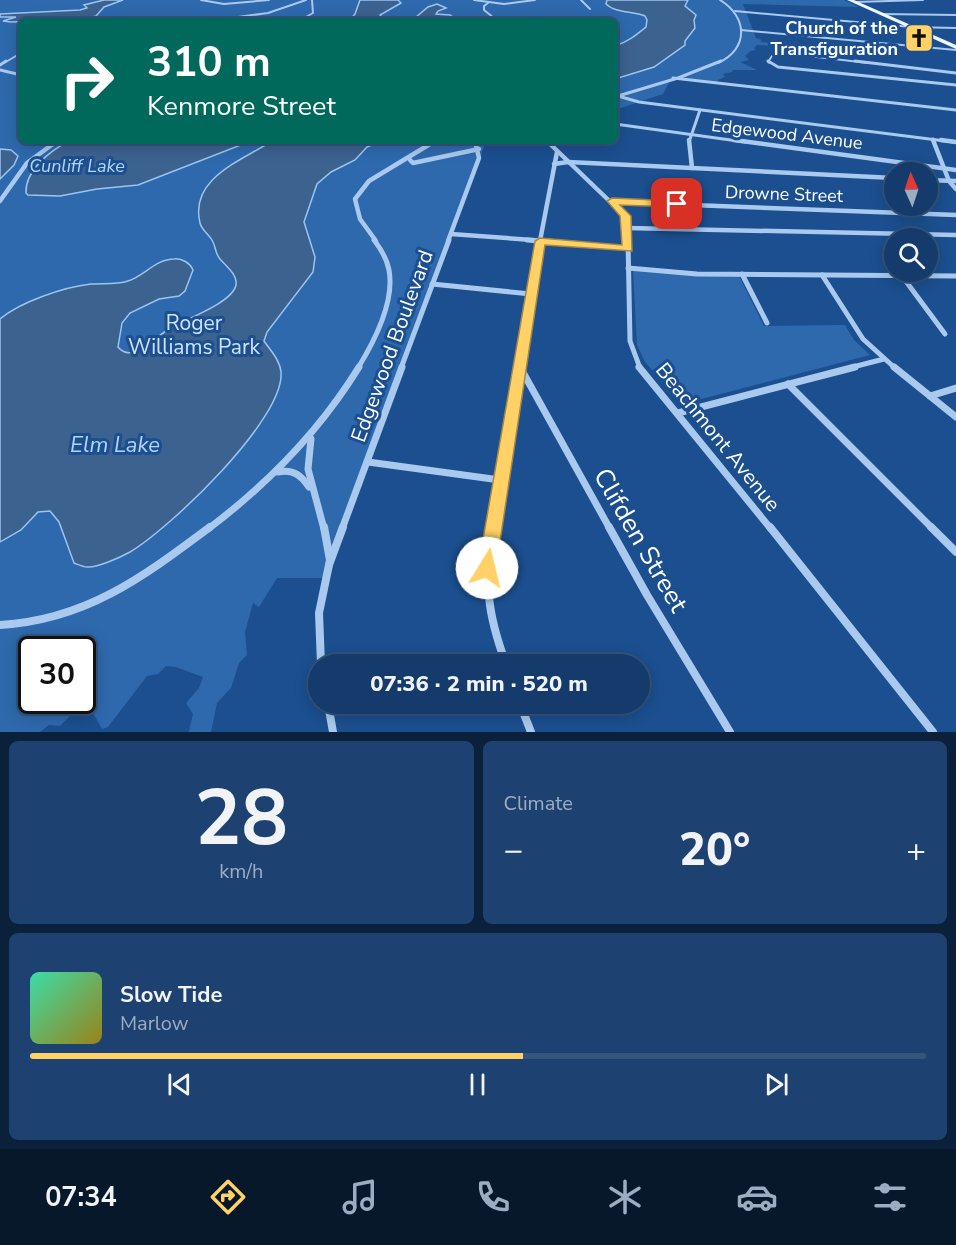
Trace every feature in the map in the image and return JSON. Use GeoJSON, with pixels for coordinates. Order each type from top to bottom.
{"type":"FeatureCollection","features":[{"type":"Feature","properties":{"kind":"main road"},"geometry":{"type":"LineString","coordinates":[[852,1],[956,49]]}},
{"type":"Feature","properties":{"kind":"street"},"geometry":{"type":"LineString","coordinates":[[201,0],[221,4],[269,0]]}},
{"type":"Feature","properties":{"kind":"street"},"geometry":{"type":"LineString","coordinates":[[230,18],[268,13],[306,0]]}},
{"type":"Feature","properties":{"kind":"street"},"geometry":{"type":"LineString","coordinates":[[304,18],[313,13],[312,0]]}},
{"type":"Feature","properties":{"kind":"street"},"geometry":{"type":"LineString","coordinates":[[474,0],[488,3],[535,0]]}},
{"type":"Feature","properties":{"kind":"street"},"geometry":{"type":"LineString","coordinates":[[581,0],[590,9]]}},
{"type":"Feature","properties":{"kind":"street"},"geometry":{"type":"LineString","coordinates":[[618,97],[716,64],[730,57],[738,46],[741,30],[735,12],[720,0]]}},
{"type":"Feature","properties":{"kind":"street"},"geometry":{"type":"LineString","coordinates":[[852,1],[924,0]]}},
{"type":"Feature","properties":{"kind":"street"},"geometry":{"type":"LineString","coordinates":[[488,3],[484,10],[494,18]]}},
{"type":"Feature","properties":{"kind":"street"},"geometry":{"type":"LineString","coordinates":[[735,12],[911,27],[956,28]]}},
{"type":"Feature","properties":{"kind":"street"},"geometry":{"type":"LineString","coordinates":[[881,14],[956,15]]}},
{"type":"Feature","properties":{"kind":"street"},"geometry":{"type":"LineString","coordinates":[[741,30],[956,49]]}},
{"type":"Feature","properties":{"kind":"street"},"geometry":{"type":"LineString","coordinates":[[956,72],[777,53],[768,61],[771,65],[778,67],[956,85]]}},
{"type":"Feature","properties":{"kind":"street"},"geometry":{"type":"LineString","coordinates":[[0,65],[18,55]]}},
{"type":"Feature","properties":{"kind":"street"},"geometry":{"type":"LineString","coordinates":[[0,71],[18,74]]}},
{"type":"Feature","properties":{"kind":"street"},"geometry":{"type":"LineString","coordinates":[[673,78],[956,110]]}},
{"type":"Feature","properties":{"kind":"street"},"geometry":{"type":"LineString","coordinates":[[618,97],[639,102],[956,142]]}},
{"type":"Feature","properties":{"kind":"street"},"geometry":{"type":"LineString","coordinates":[[692,168],[687,152],[688,135],[700,110]]}},
{"type":"Feature","properties":{"kind":"street","name":"Edgewood Avenue"},"geometry":{"type":"LineString","coordinates":[[618,124],[956,170]]}},
{"type":"Feature","properties":{"kind":"street"},"geometry":{"type":"LineString","coordinates":[[933,139],[948,180],[956,189]]}},
{"type":"Feature","properties":{"kind":"street"},"geometry":{"type":"LineString","coordinates":[[0,201],[27,163],[53,144]]}},
{"type":"Feature","properties":{"kind":"street"},"geometry":{"type":"LineString","coordinates":[[0,625],[56,617],[113,594],[204,532],[275,473],[313,434],[332,412],[362,362],[380,323],[388,291],[390,271],[387,258],[357,214],[355,199],[369,181],[410,160],[431,144]]}},
{"type":"Feature","properties":{"kind":"street"},"geometry":{"type":"LineString","coordinates":[[410,160],[415,163],[425,162],[479,149],[476,144]]}},
{"type":"Feature","properties":{"kind":"street","name":"Beachmont Avenue"},"geometry":{"type":"LineString","coordinates":[[550,144],[626,216],[630,341],[635,359],[644,373],[933,732]]}},
{"type":"Feature","properties":{"kind":"street","name":"Edgewood Boulevard"},"geometry":{"type":"LineString","coordinates":[[330,562],[451,234],[478,158],[479,149]]}},
{"type":"Feature","properties":{"kind":"street"},"geometry":{"type":"LineString","coordinates":[[502,654],[491,622],[486,596],[487,568],[531,294],[557,152]]}},
{"type":"Feature","properties":{"kind":"street"},"geometry":{"type":"LineString","coordinates":[[554,164],[568,162],[884,178]]}},
{"type":"Feature","properties":{"kind":"street"},"geometry":{"type":"LineString","coordinates":[[938,180],[956,181]]}},
{"type":"Feature","properties":{"kind":"street","name":"Drowne Street"},"geometry":{"type":"LineString","coordinates":[[612,201],[956,215]]}},
{"type":"Feature","properties":{"kind":"street"},"geometry":{"type":"LineString","coordinates":[[627,228],[956,235]]}},
{"type":"Feature","properties":{"kind":"street"},"geometry":{"type":"LineString","coordinates":[[451,234],[628,248]]}},
{"type":"Feature","properties":{"kind":"street"},"geometry":{"type":"LineString","coordinates":[[628,268],[697,274],[884,276]]}},
{"type":"Feature","properties":{"kind":"street"},"geometry":{"type":"LineString","coordinates":[[742,274],[767,324]]}},
{"type":"Feature","properties":{"kind":"street"},"geometry":{"type":"LineString","coordinates":[[822,275],[863,339],[884,359],[956,417]]}},
{"type":"Feature","properties":{"kind":"street"},"geometry":{"type":"LineString","coordinates":[[938,276],[956,276]]}},
{"type":"Feature","properties":{"kind":"street"},"geometry":{"type":"LineString","coordinates":[[906,282],[945,334]]}},
{"type":"Feature","properties":{"kind":"street"},"geometry":{"type":"LineString","coordinates":[[432,284],[531,294]]}},
{"type":"Feature","properties":{"kind":"street"},"geometry":{"type":"LineString","coordinates":[[678,413],[884,359]]}},
{"type":"Feature","properties":{"kind":"street","name":"Clifden Street"},"geometry":{"type":"LineString","coordinates":[[520,367],[647,595],[730,732]]}},
{"type":"Feature","properties":{"kind":"street"},"geometry":{"type":"LineString","coordinates":[[788,384],[956,552]]}},
{"type":"Feature","properties":{"kind":"street"},"geometry":{"type":"LineString","coordinates":[[930,396],[956,388]]}},
{"type":"Feature","properties":{"kind":"street"},"geometry":{"type":"LineString","coordinates":[[313,434],[308,454],[311,491],[324,532],[330,562],[319,614],[321,654]]}},
{"type":"Feature","properties":{"kind":"street"},"geometry":{"type":"LineString","coordinates":[[368,462],[500,480]]}},
{"type":"Feature","properties":{"kind":"street"},"geometry":{"type":"LineString","coordinates":[[275,473],[288,470],[296,472],[311,491]]}},
{"type":"Feature","properties":{"kind":"street"},"geometry":{"type":"LineString","coordinates":[[330,714],[333,732]]}},
{"type":"Feature","properties":{"kind":"street"},"geometry":{"type":"LineString","coordinates":[[524,714],[531,732]]}},
{"type":"Feature","properties":{"kind":"green space","name":"Roger Williams Park"},"geometry":{"type":"Polygon","coordinates":[[[0,0],[844,0],[859,7],[743,4],[756,38],[762,40],[760,42],[773,43],[776,41],[810,48],[757,45],[754,48],[756,50],[745,56],[749,60],[740,62],[757,70],[733,70],[723,74],[725,77],[717,83],[683,79],[670,81],[663,94],[618,109],[618,18],[18,18],[18,144],[485,144],[343,533],[331,574],[327,578],[277,578],[259,607],[253,603],[245,632],[247,655],[239,663],[231,688],[217,703],[211,732],[189,732],[193,714],[186,703],[199,688],[203,677],[176,667],[166,666],[158,674],[147,676],[108,727],[102,729],[93,714],[96,714],[96,636],[18,636],[18,714],[72,714],[60,726],[49,725],[40,732],[0,732],[0,0]]]}},
{"type":"Feature","properties":{"kind":"green space"},"geometry":{"type":"Polygon","coordinates":[[[633,270],[739,276],[764,326],[845,325],[854,340],[870,355],[682,404],[645,362],[637,345],[633,270]]]}},
{"type":"Feature","properties":{"kind":"water"},"geometry":{"type":"Polygon","coordinates":[[[104,0],[123,0],[104,7],[96,16],[88,18],[18,18],[18,22],[11,22],[3,21],[16,17],[0,17],[0,14],[80,10],[87,8],[84,5],[104,0]]]}},
{"type":"Feature","properties":{"kind":"water"},"geometry":{"type":"Polygon","coordinates":[[[360,0],[398,0],[401,3],[380,15],[382,18],[352,18],[360,0]]]}},
{"type":"Feature","properties":{"kind":"water"},"geometry":{"type":"Polygon","coordinates":[[[607,0],[688,0],[685,6],[696,15],[695,28],[685,41],[685,45],[654,67],[618,78],[618,45],[646,27],[647,20],[645,16],[619,10],[606,4],[607,0]]]}},
{"type":"Feature","properties":{"kind":"water"},"geometry":{"type":"Polygon","coordinates":[[[437,4],[446,8],[436,14],[450,15],[454,18],[412,18],[428,7],[437,4]]]}},
{"type":"Feature","properties":{"kind":"water","name":"Cunliff Lake"},"geometry":{"type":"Polygon","coordinates":[[[64,144],[243,144],[138,185],[60,196],[28,195],[27,185],[34,169],[64,144]]]}},
{"type":"Feature","properties":{"kind":"water","name":"Elm Lake"},"geometry":{"type":"Polygon","coordinates":[[[267,144],[374,144],[367,147],[355,160],[331,172],[317,184],[304,222],[315,257],[313,272],[267,332],[264,341],[277,359],[281,372],[277,392],[265,417],[222,471],[196,497],[148,540],[121,557],[91,567],[74,563],[59,522],[50,511],[38,512],[21,530],[0,542],[0,319],[43,296],[91,284],[128,281],[168,260],[180,259],[190,265],[193,270],[185,291],[179,296],[159,299],[130,313],[122,323],[118,347],[129,353],[139,350],[172,327],[227,298],[233,291],[236,281],[231,271],[218,257],[212,240],[201,226],[199,207],[210,182],[234,163],[267,144]]]}},
{"type":"Feature","properties":{"kind":"water"},"geometry":{"type":"Polygon","coordinates":[[[0,149],[11,150],[18,156],[14,165],[0,179],[0,149]]]}},
{"type":"Feature","properties":{"kind":"place","name":"Church of the Transfiguration"},"geometry":{"type":"Point","coordinates":[919,38]}},
{"type":"Feature","properties":{"kind":"route"},"geometry":{"type":"LineString","coordinates":[[487,568],[540,241],[628,248],[626,216],[612,201],[677,204]]}}]}
